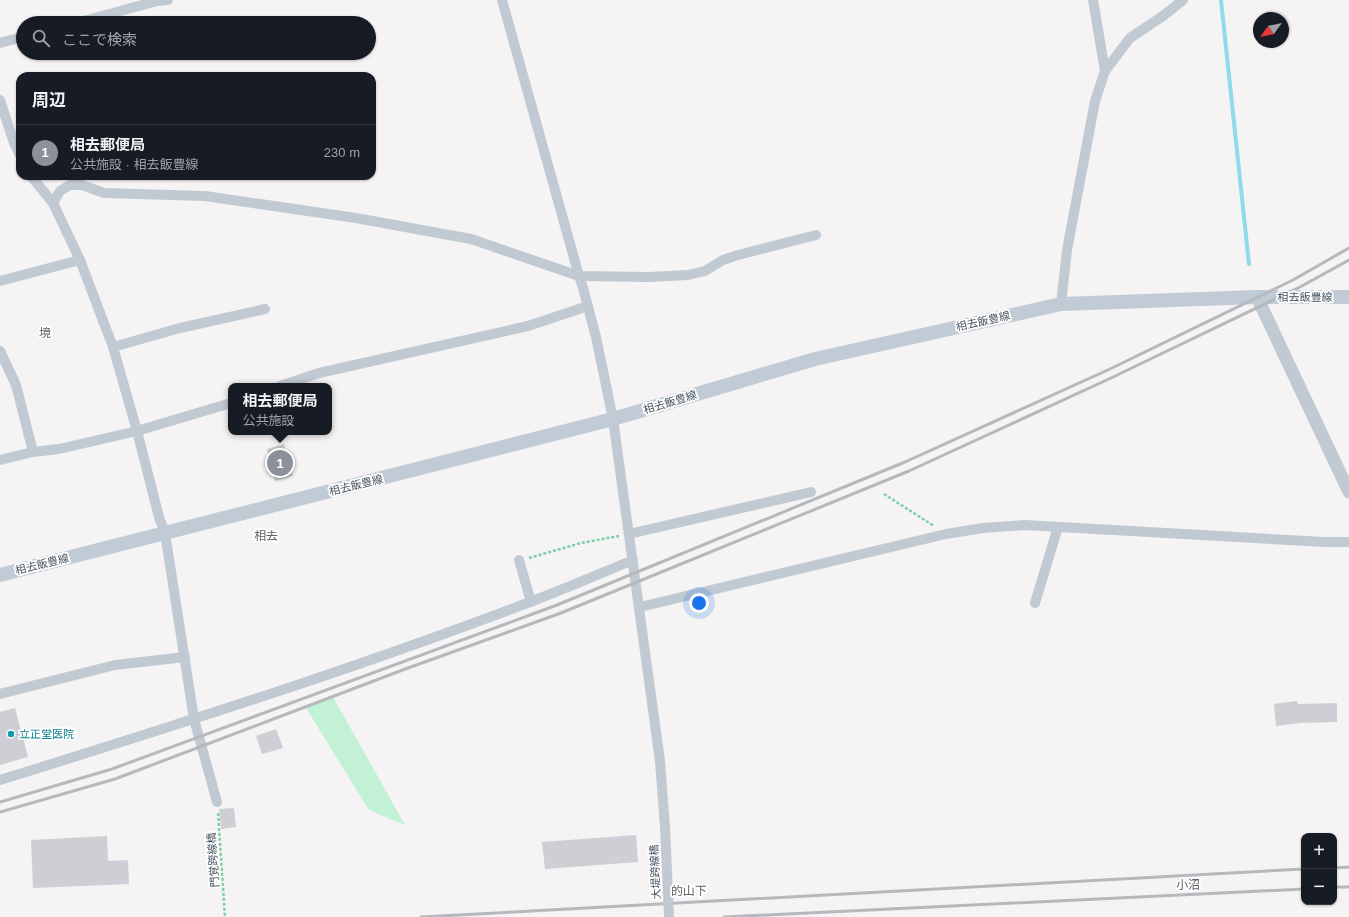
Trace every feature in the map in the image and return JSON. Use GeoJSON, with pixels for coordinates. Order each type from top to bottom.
{"type":"FeatureCollection","features":[{"type":"Feature","properties":{"kind":"main road","name":"相去飯豊線"},"geometry":{"type":"LineString","coordinates":[[0,575],[613,419],[815,359],[1061,304],[1256,297],[1349,297]]}},
{"type":"Feature","properties":{"kind":"street"},"geometry":{"type":"LineString","coordinates":[[102,16],[157,1],[161,2],[168,0]]}},
{"type":"Feature","properties":{"kind":"street","name":"大堤跨線橋"},"geometry":{"type":"LineString","coordinates":[[502,0],[588,306],[598,344],[613,419],[640,606],[660,761],[665,826],[669,917]]}},
{"type":"Feature","properties":{"kind":"street"},"geometry":{"type":"LineString","coordinates":[[1093,0],[1105,71]]}},
{"type":"Feature","properties":{"kind":"street"},"geometry":{"type":"LineString","coordinates":[[1061,304],[1066,250],[1095,101],[1105,71],[1130,38],[1163,16],[1183,0]]}},
{"type":"Feature","properties":{"kind":"street"},"geometry":{"type":"LineString","coordinates":[[0,44],[16,39]]}},
{"type":"Feature","properties":{"kind":"street"},"geometry":{"type":"LineString","coordinates":[[0,100],[16,147]]}},
{"type":"Feature","properties":{"kind":"street"},"geometry":{"type":"LineString","coordinates":[[34,180],[53,203],[80,260],[113,347],[137,431],[159,517],[165,534],[194,719],[217,802]]}},
{"type":"Feature","properties":{"kind":"street"},"geometry":{"type":"LineString","coordinates":[[53,203],[60,191],[70,185],[82,185],[104,193],[205,196],[356,218],[470,239],[579,276],[649,277],[688,275],[705,271],[723,260],[738,255],[816,235]]}},
{"type":"Feature","properties":{"kind":"street"},"geometry":{"type":"LineString","coordinates":[[0,281],[80,260]]}},
{"type":"Feature","properties":{"kind":"street"},"geometry":{"type":"LineString","coordinates":[[1256,297],[1349,492]]}},
{"type":"Feature","properties":{"kind":"street"},"geometry":{"type":"LineString","coordinates":[[289,383],[319,373],[528,326],[588,306]]}},
{"type":"Feature","properties":{"kind":"street"},"geometry":{"type":"LineString","coordinates":[[113,347],[180,328],[265,309]]}},
{"type":"Feature","properties":{"kind":"street"},"geometry":{"type":"LineString","coordinates":[[0,351],[16,385],[32,452]]}},
{"type":"Feature","properties":{"kind":"street"},"geometry":{"type":"LineString","coordinates":[[0,460],[32,452],[58,449],[137,431],[228,403]]}},
{"type":"Feature","properties":{"kind":"street"},"geometry":{"type":"LineString","coordinates":[[629,534],[811,492]]}},
{"type":"Feature","properties":{"kind":"street"},"geometry":{"type":"LineString","coordinates":[[640,606],[946,534],[983,528],[1025,525],[1324,542],[1349,542]]}},
{"type":"Feature","properties":{"kind":"street"},"geometry":{"type":"LineString","coordinates":[[1035,603],[1058,527]]}},
{"type":"Feature","properties":{"kind":"street"},"geometry":{"type":"LineString","coordinates":[[519,560],[531,602]]}},
{"type":"Feature","properties":{"kind":"street"},"geometry":{"type":"LineString","coordinates":[[0,780],[337,672],[531,602],[633,560]]}},
{"type":"Feature","properties":{"kind":"street"},"geometry":{"type":"LineString","coordinates":[[0,694],[115,665],[185,657]]}},
{"type":"Feature","properties":{"kind":"path"},"geometry":{"type":"LineString","coordinates":[[884,494],[946,534]]}},
{"type":"Feature","properties":{"kind":"path"},"geometry":{"type":"LineString","coordinates":[[519,560],[581,543],[629,534]]}},
{"type":"Feature","properties":{"kind":"path","name":"門覚跨線橋"},"geometry":{"type":"LineString","coordinates":[[217,802],[225,917]]}},
{"type":"Feature","properties":{"kind":"green space"},"geometry":{"type":"Polygon","coordinates":[[[333,697],[405,825],[369,810],[306,708],[333,697]]]}},
{"type":"Feature","properties":{"kind":"building"},"geometry":{"type":"Polygon","coordinates":[[[284,444],[293,476],[275,481],[267,449],[284,444]]]}},
{"type":"Feature","properties":{"kind":"building"},"geometry":{"type":"Polygon","coordinates":[[[1297,701],[1298,704],[1337,703],[1337,722],[1300,723],[1276,726],[1274,704],[1297,701]]]}},
{"type":"Feature","properties":{"kind":"building","name":"立正堂医院"},"geometry":{"type":"Polygon","coordinates":[[[15,708],[28,757],[0,765],[0,712],[15,708]]]}},
{"type":"Feature","properties":{"kind":"building"},"geometry":{"type":"Polygon","coordinates":[[[276,729],[283,748],[262,754],[256,736],[276,729]]]}},
{"type":"Feature","properties":{"kind":"building"},"geometry":{"type":"Polygon","coordinates":[[[234,808],[236,827],[221,829],[219,809],[234,808]]]}},
{"type":"Feature","properties":{"kind":"building"},"geometry":{"type":"Polygon","coordinates":[[[636,835],[638,862],[545,869],[542,842],[636,835]]]}},
{"type":"Feature","properties":{"kind":"building"},"geometry":{"type":"Polygon","coordinates":[[[107,836],[108,861],[128,860],[129,884],[33,888],[31,840],[107,836]]]}},
{"type":"Feature","properties":{"kind":"waterway"},"geometry":{"type":"LineString","coordinates":[[1221,0],[1249,264]]}},
{"type":"Feature","properties":{"kind":"railway"},"geometry":{"type":"LineString","coordinates":[[0,802],[112,769],[557,605],[905,462],[1110,369],[1293,280],[1349,248]]}},
{"type":"Feature","properties":{"kind":"railway"},"geometry":{"type":"LineString","coordinates":[[0,812],[115,779],[408,668],[561,613],[909,471],[1111,378],[1300,287],[1349,260]]}},
{"type":"Feature","properties":{"kind":"railway"},"geometry":{"type":"LineString","coordinates":[[1337,868],[1349,867]]}},
{"type":"Feature","properties":{"kind":"railway"},"geometry":{"type":"LineString","coordinates":[[421,917],[1301,869]]}},
{"type":"Feature","properties":{"kind":"railway"},"geometry":{"type":"LineString","coordinates":[[1337,887],[1349,887]]}},
{"type":"Feature","properties":{"kind":"railway"},"geometry":{"type":"LineString","coordinates":[[724,917],[1301,889]]}},
{"type":"Feature","properties":{"kind":"place","name":"相去郵便局"},"geometry":{"type":"Point","coordinates":[280,463]}},
{"type":"Feature","properties":{"kind":"place","name":"立正堂医院"},"geometry":{"type":"Point","coordinates":[11,734]}},
{"type":"Feature","properties":{"kind":"district","name":"境"},"geometry":{"type":"Point","coordinates":[45,333]}},
{"type":"Feature","properties":{"kind":"district","name":"相去"},"geometry":{"type":"Point","coordinates":[266,536]}},
{"type":"Feature","properties":{"kind":"district","name":"小沼"},"geometry":{"type":"Point","coordinates":[1188,885]}},
{"type":"Feature","properties":{"kind":"district","name":"的山下"},"geometry":{"type":"Point","coordinates":[689,891]}}]}
